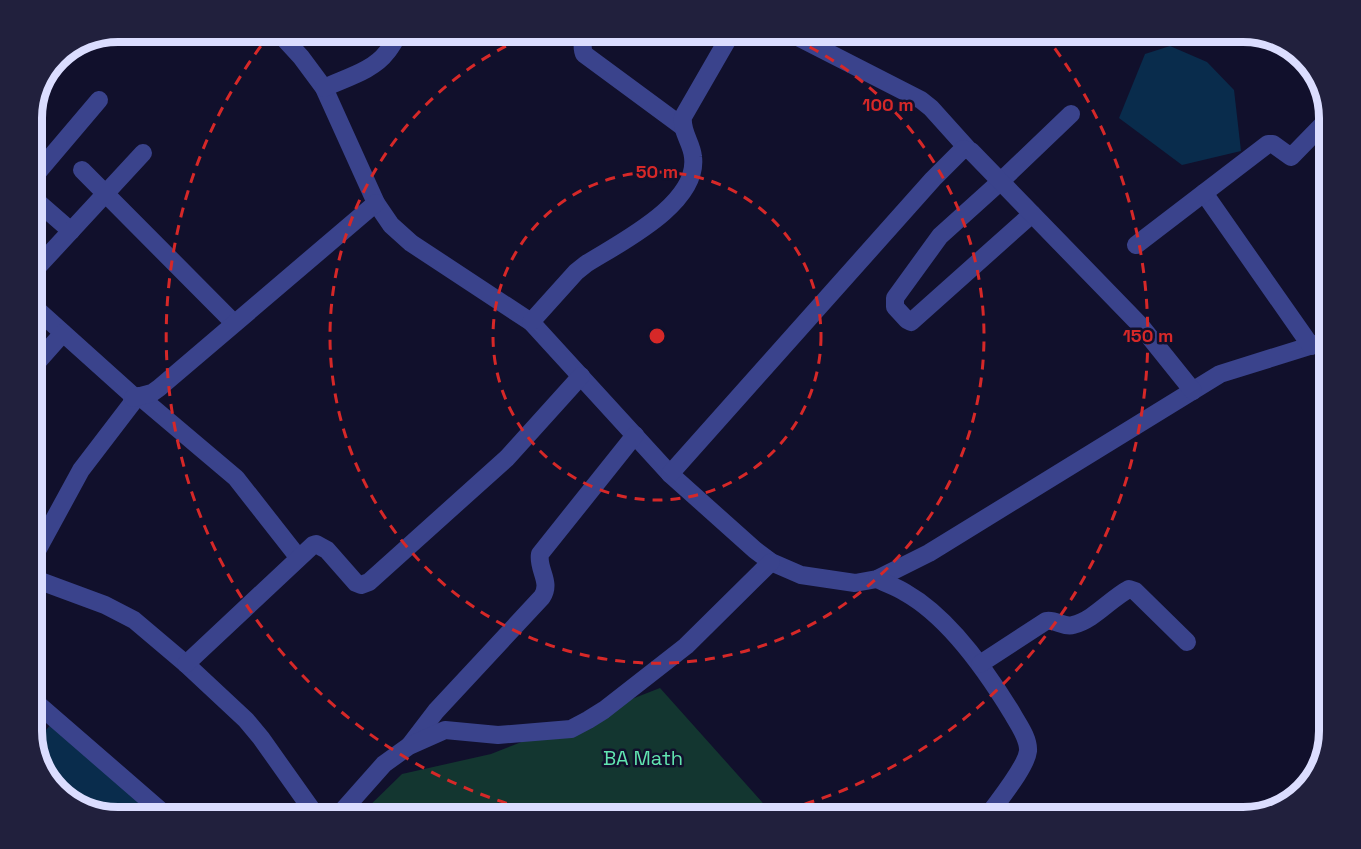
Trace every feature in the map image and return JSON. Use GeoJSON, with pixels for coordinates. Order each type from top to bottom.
{"type":"FeatureCollection","features":[{"type":"Feature","properties":{"kind":"street"},"geometry":{"type":"LineString","coordinates":[[287,42],[324,88],[376,202],[391,225],[411,243],[531,322],[670,474],[755,550],[771,562],[801,575],[855,584],[877,579],[929,553],[1220,374],[1319,343]]}},
{"type":"Feature","properties":{"kind":"street"},"geometry":{"type":"LineString","coordinates":[[324,88],[370,68],[387,53],[394,42]]}},
{"type":"Feature","properties":{"kind":"street"},"geometry":{"type":"LineString","coordinates":[[583,42],[584,54],[683,127]]}},
{"type":"Feature","properties":{"kind":"street"},"geometry":{"type":"LineString","coordinates":[[531,322],[576,272],[659,218],[671,206],[687,183],[692,171],[693,157],[683,127],[684,115],[726,42]]}},
{"type":"Feature","properties":{"kind":"street"},"geometry":{"type":"LineString","coordinates":[[808,42],[921,100],[931,108],[967,148],[1140,325],[1193,391]]}},
{"type":"Feature","properties":{"kind":"street"},"geometry":{"type":"LineString","coordinates":[[42,167],[99,100]]}},
{"type":"Feature","properties":{"kind":"street"},"geometry":{"type":"LineString","coordinates":[[1032,214],[911,322],[907,321],[894,306],[895,298],[940,236],[1001,182],[1071,114]]}},
{"type":"Feature","properties":{"kind":"street"},"geometry":{"type":"LineString","coordinates":[[1136,245],[1269,143],[1291,157],[1319,128]]}},
{"type":"Feature","properties":{"kind":"street"},"geometry":{"type":"LineString","coordinates":[[670,474],[933,178],[958,153],[967,148]]}},
{"type":"Feature","properties":{"kind":"street"},"geometry":{"type":"LineString","coordinates":[[42,262],[143,153]]}},
{"type":"Feature","properties":{"kind":"street"},"geometry":{"type":"LineString","coordinates":[[82,170],[234,323]]}},
{"type":"Feature","properties":{"kind":"street"},"geometry":{"type":"LineString","coordinates":[[1204,193],[1311,346]]}},
{"type":"Feature","properties":{"kind":"street"},"geometry":{"type":"LineString","coordinates":[[42,542],[81,470],[136,397],[159,388],[376,202]]}},
{"type":"Feature","properties":{"kind":"street"},"geometry":{"type":"LineString","coordinates":[[42,206],[71,231]]}},
{"type":"Feature","properties":{"kind":"street"},"geometry":{"type":"LineString","coordinates":[[42,314],[130,394],[236,478],[298,557]]}},
{"type":"Feature","properties":{"kind":"street"},"geometry":{"type":"LineString","coordinates":[[42,357],[63,333]]}},
{"type":"Feature","properties":{"kind":"street"},"geometry":{"type":"LineString","coordinates":[[186,664],[308,547],[316,544],[327,550],[356,583],[361,585],[369,582],[507,458],[580,376]]}},
{"type":"Feature","properties":{"kind":"street"},"geometry":{"type":"LineString","coordinates":[[409,746],[436,711],[542,597],[546,585],[540,554],[635,435]]}},
{"type":"Feature","properties":{"kind":"street"},"geometry":{"type":"LineString","coordinates":[[346,807],[384,764],[409,746],[446,730],[498,735],[571,729],[579,725],[604,710],[686,646],[771,562]]}},
{"type":"Feature","properties":{"kind":"street"},"geometry":{"type":"LineString","coordinates":[[877,579],[907,593],[957,637],[980,664],[1020,727],[1028,750],[1023,765],[994,807]]}},
{"type":"Feature","properties":{"kind":"street"},"geometry":{"type":"LineString","coordinates":[[42,582],[127,615],[186,664],[253,729],[309,807]]}},
{"type":"Feature","properties":{"kind":"street"},"geometry":{"type":"LineString","coordinates":[[980,664],[1046,621],[1053,620],[1068,626],[1082,622],[1131,589],[1187,642]]}},
{"type":"Feature","properties":{"kind":"street"},"geometry":{"type":"LineString","coordinates":[[42,711],[155,807]]}},
{"type":"Feature","properties":{"kind":"green space","name":"BA Math"},"geometry":{"type":"Polygon","coordinates":[[[660,688],[767,807],[368,807],[402,774],[491,754],[660,688]]]}},
{"type":"Feature","properties":{"kind":"water"},"geometry":{"type":"Polygon","coordinates":[[[1170,46],[1207,62],[1234,90],[1241,151],[1182,165],[1119,118],[1145,54],[1170,46]]]}},
{"type":"Feature","properties":{"kind":"water"},"geometry":{"type":"Polygon","coordinates":[[[53,722],[153,807],[109,806],[80,797],[68,788],[55,773],[46,755],[42,735],[53,722]]]}}]}
